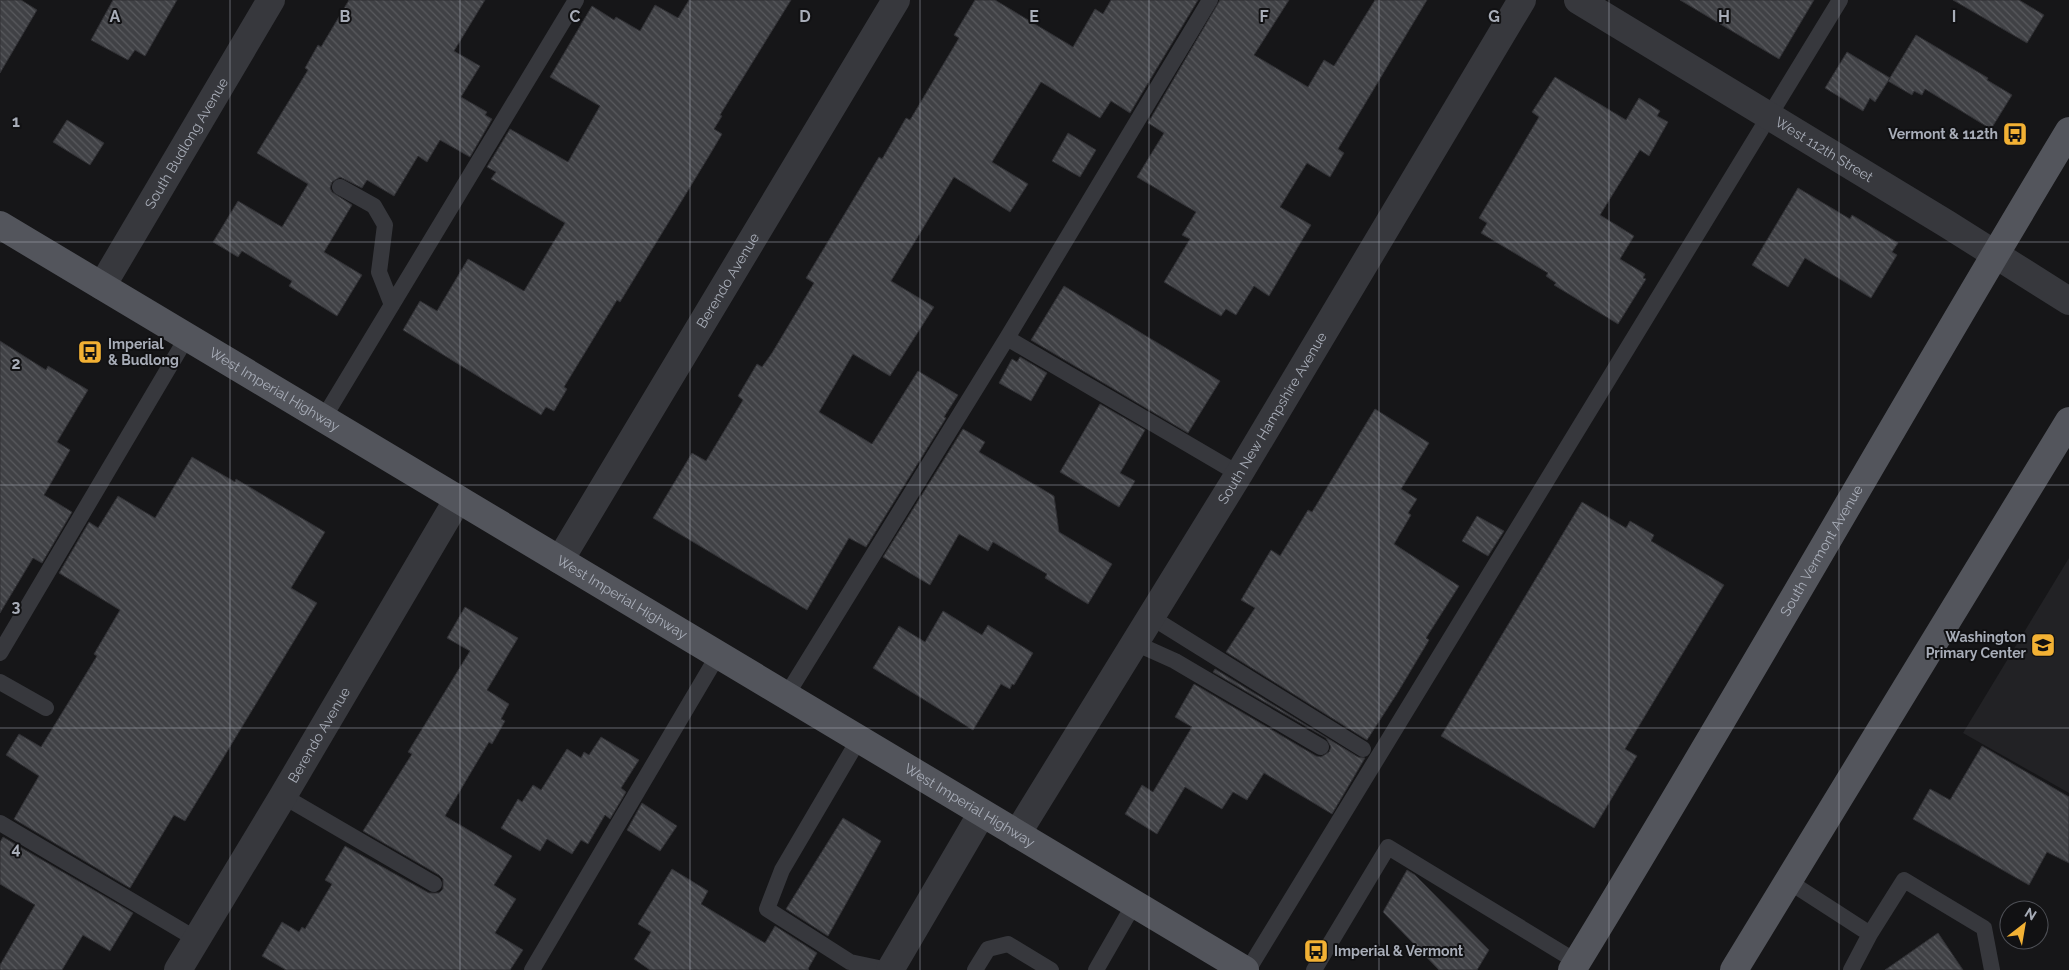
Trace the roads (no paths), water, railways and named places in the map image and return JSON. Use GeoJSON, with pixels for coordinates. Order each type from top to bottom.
{"type":"FeatureCollection","features":[{"type":"Feature","properties":{"kind":"main road","name":"South Vermont Avenue"},"geometry":{"type":"LineString","coordinates":[[1575,966],[1712,740],[1995,253],[2069,131]]}},
{"type":"Feature","properties":{"kind":"main road","name":"West Imperial Highway"},"geometry":{"type":"LineString","coordinates":[[0,225],[1246,970]]}},
{"type":"Feature","properties":{"kind":"main road"},"geometry":{"type":"LineString","coordinates":[[1734,970],[2069,421]]}},
{"type":"Feature","properties":{"kind":"street","name":"South Budlong Avenue"},"geometry":{"type":"LineString","coordinates":[[102,286],[271,0]]}},
{"type":"Feature","properties":{"kind":"street","name":"Berendo Avenue"},"geometry":{"type":"LineString","coordinates":[[560,560],[896,0]]}},
{"type":"Feature","properties":{"kind":"street","name":"South New Hampshire Avenue"},"geometry":{"type":"LineString","coordinates":[[1017,834],[1239,474],[1522,0]]}},
{"type":"Feature","properties":{"kind":"street","name":"West 112th Street"},"geometry":{"type":"LineString","coordinates":[[1578,0],[1995,253],[2069,301]]}},
{"type":"Feature","properties":{"kind":"street","name":"Berendo Avenue"},"geometry":{"type":"LineString","coordinates":[[178,970],[458,499]]}},
{"type":"Feature","properties":{"kind":"street"},"geometry":{"type":"LineString","coordinates":[[889,970],[982,813]]}},
{"type":"Feature","properties":{"kind":"lane"},"geometry":{"type":"LineString","coordinates":[[323,419],[576,0]]}},
{"type":"Feature","properties":{"kind":"lane"},"geometry":{"type":"LineString","coordinates":[[786,696],[1007,338],[1210,0]]}},
{"type":"Feature","properties":{"kind":"lane"},"geometry":{"type":"LineString","coordinates":[[1246,970],[1840,0]]}},
{"type":"Feature","properties":{"kind":"lane"},"geometry":{"type":"LineString","coordinates":[[340,187],[374,206],[385,225],[378,272],[392,305]]}},
{"type":"Feature","properties":{"kind":"lane"},"geometry":{"type":"LineString","coordinates":[[0,653],[187,337]]}},
{"type":"Feature","properties":{"kind":"lane"},"geometry":{"type":"LineString","coordinates":[[1007,338],[1239,474]]}},
{"type":"Feature","properties":{"kind":"lane"},"geometry":{"type":"LineString","coordinates":[[1151,617],[1363,749]]}},
{"type":"Feature","properties":{"kind":"lane"},"geometry":{"type":"LineString","coordinates":[[1135,643],[1175,661],[1321,747]]}},
{"type":"Feature","properties":{"kind":"lane"},"geometry":{"type":"LineString","coordinates":[[532,970],[718,655]]}},
{"type":"Feature","properties":{"kind":"lane"},"geometry":{"type":"LineString","coordinates":[[0,682],[46,708]]}},
{"type":"Feature","properties":{"kind":"lane"},"geometry":{"type":"LineString","coordinates":[[859,739],[782,870],[766,909],[850,962],[889,970]]}},
{"type":"Feature","properties":{"kind":"lane"},"geometry":{"type":"LineString","coordinates":[[283,796],[434,884]]}},
{"type":"Feature","properties":{"kind":"lane"},"geometry":{"type":"LineString","coordinates":[[0,823],[196,939]]}},
{"type":"Feature","properties":{"kind":"lane"},"geometry":{"type":"LineString","coordinates":[[1314,970],[1388,847],[1575,966]]}},
{"type":"Feature","properties":{"kind":"lane"},"geometry":{"type":"LineString","coordinates":[[1851,970],[1870,934],[1904,880],[1984,928],[1992,970]]}},
{"type":"Feature","properties":{"kind":"lane"},"geometry":{"type":"LineString","coordinates":[[1788,881],[1870,934]]}},
{"type":"Feature","properties":{"kind":"lane"},"geometry":{"type":"LineString","coordinates":[[1096,970],[1134,904]]}},
{"type":"Feature","properties":{"kind":"lane"},"geometry":{"type":"LineString","coordinates":[[975,970],[988,949],[1008,944],[1051,970]]}},
{"type":"Feature","properties":{"kind":"place","name":"Vermont & 112th"},"geometry":{"type":"Point","coordinates":[2015,134]}},
{"type":"Feature","properties":{"kind":"place","name":"Imperial & Budlong"},"geometry":{"type":"Point","coordinates":[90,352]}},
{"type":"Feature","properties":{"kind":"place","name":"Washington Primary Center"},"geometry":{"type":"Point","coordinates":[2043,645]}},
{"type":"Feature","properties":{"kind":"place","name":"Imperial & Vermont"},"geometry":{"type":"Point","coordinates":[1316,951]}}]}
